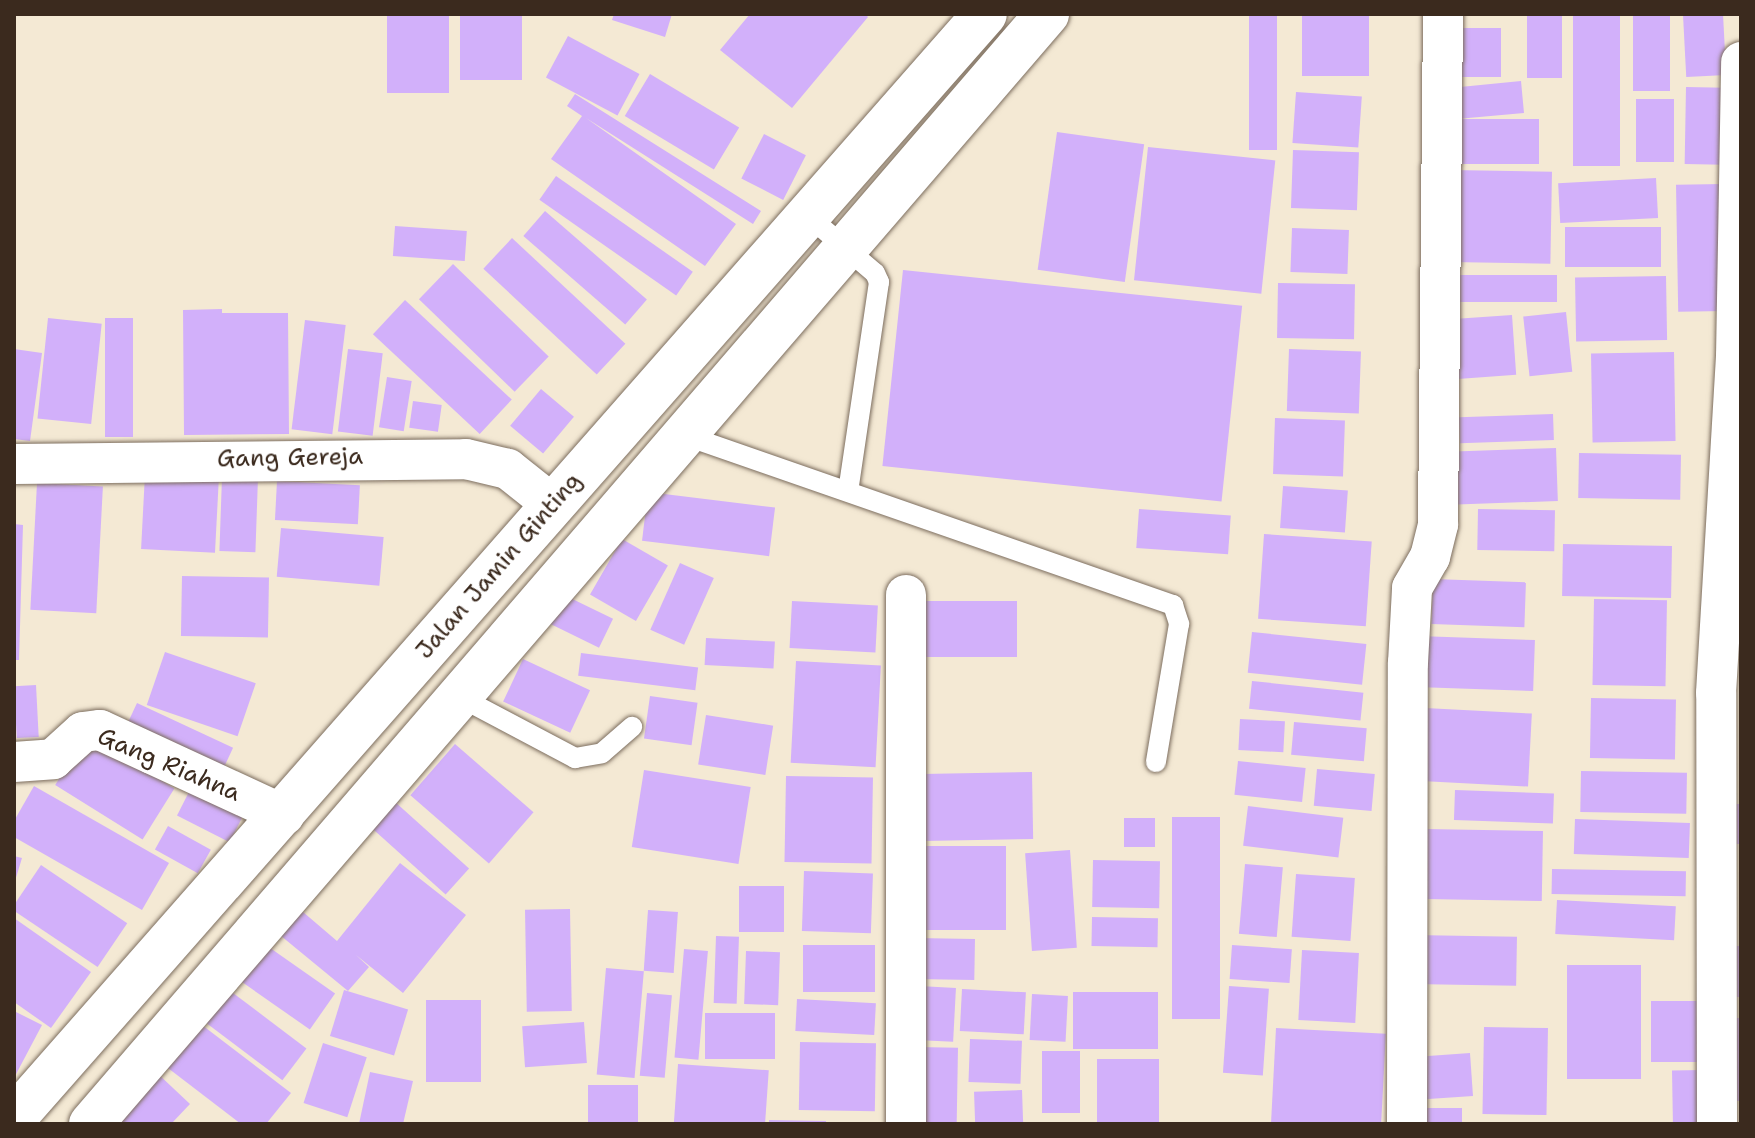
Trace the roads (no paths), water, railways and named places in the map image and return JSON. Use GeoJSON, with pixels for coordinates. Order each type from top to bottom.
{"type":"FeatureCollection","features":[{"type":"Feature","properties":{"kind":"main road","name":"Jalan Jamin Ginting"},"geometry":{"type":"LineString","coordinates":[[14,1118],[284,815],[552,504],[985,14]]}},
{"type":"Feature","properties":{"kind":"main road"},"geometry":{"type":"LineString","coordinates":[[91,1124],[456,695],[1047,14]]}},
{"type":"Feature","properties":{"kind":"street"},"geometry":{"type":"LineString","coordinates":[[1407,1124],[1408,663],[1412,588],[1430,557],[1438,524],[1443,14]]}},
{"type":"Feature","properties":{"kind":"street"},"geometry":{"type":"LineString","coordinates":[[1717,1124],[1716,693],[1736,357],[1741,62]]}},
{"type":"Feature","properties":{"kind":"street","name":"Gang Gereja"},"geometry":{"type":"LineString","coordinates":[[14,464],[466,459],[508,469],[552,504]]}},
{"type":"Feature","properties":{"kind":"street"},"geometry":{"type":"LineString","coordinates":[[906,595],[906,1124]]}},
{"type":"Feature","properties":{"kind":"street","name":"Gang Riahna"},"geometry":{"type":"LineString","coordinates":[[14,762],[53,759],[83,732],[100,730],[284,815]]}},
{"type":"Feature","properties":{"kind":"lane"},"geometry":{"type":"LineString","coordinates":[[807,215],[875,273],[879,282],[848,491]]}},
{"type":"Feature","properties":{"kind":"lane"},"geometry":{"type":"LineString","coordinates":[[684,435],[1173,605],[1179,624],[1156,762]]}},
{"type":"Feature","properties":{"kind":"lane"},"geometry":{"type":"LineString","coordinates":[[456,695],[575,758],[602,753],[632,727]]}}]}
